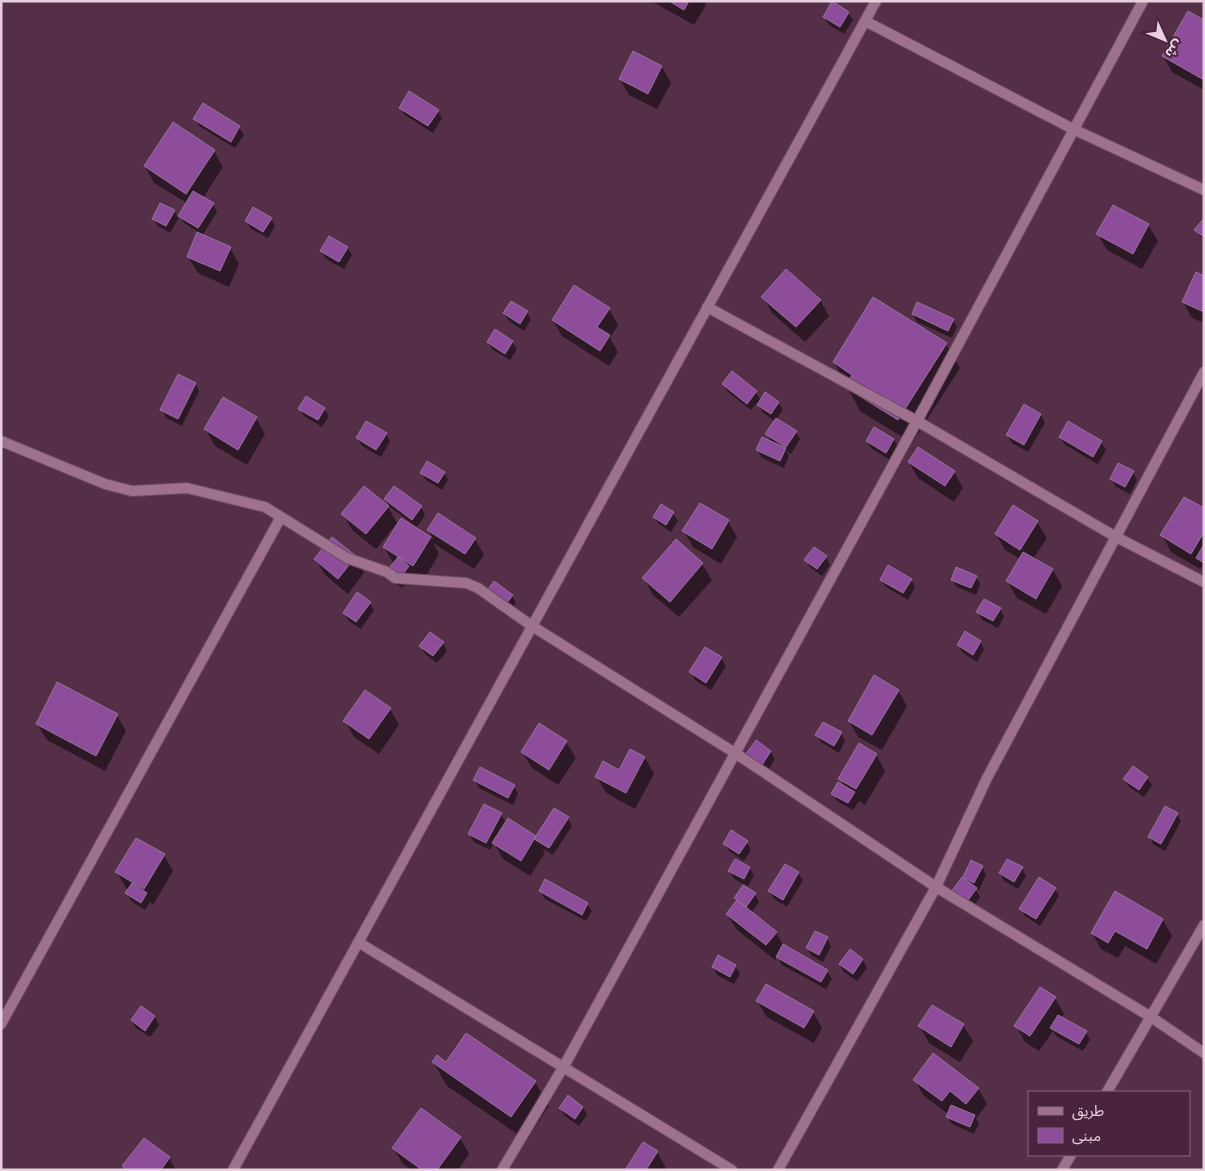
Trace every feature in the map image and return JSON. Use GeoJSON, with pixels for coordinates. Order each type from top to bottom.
{"type":"FeatureCollection","features":[{"type":"Feature","properties":{"kind":"street"},"geometry":{"type":"LineString","coordinates":[[234,1170],[876,1]]}},
{"type":"Feature","properties":{"kind":"street"},"geometry":{"type":"LineString","coordinates":[[502,1170],[564,1066],[917,421],[1143,1]]}},
{"type":"Feature","properties":{"kind":"street"},"geometry":{"type":"LineString","coordinates":[[865,21],[1074,129],[1204,190]]}},
{"type":"Feature","properties":{"kind":"street"},"geometry":{"type":"LineString","coordinates":[[707,307],[917,421],[1116,537],[1204,582]]}},
{"type":"Feature","properties":{"kind":"street"},"geometry":{"type":"LineString","coordinates":[[778,1170],[936,887],[987,778],[1204,372]]}},
{"type":"Feature","properties":{"kind":"street"},"geometry":{"type":"LineString","coordinates":[[1,441],[105,484],[132,490],[187,488],[265,507],[347,558],[378,568],[395,578],[466,583],[478,588],[532,626],[735,753],[936,887],[1151,1016],[1204,1053]]}},
{"type":"Feature","properties":{"kind":"street"},"geometry":{"type":"LineString","coordinates":[[1,1024],[281,517]]}},
{"type":"Feature","properties":{"kind":"street"},"geometry":{"type":"LineString","coordinates":[[1108,1091],[1204,925]]}},
{"type":"Feature","properties":{"kind":"street"},"geometry":{"type":"LineString","coordinates":[[358,942],[732,1170]]}},
{"type":"Feature","properties":{"kind":"street"},"geometry":{"type":"LineString","coordinates":[[1062,1170],[1070,1156]]}},
{"type":"Feature","properties":{"kind":"building"},"geometry":{"type":"Polygon","coordinates":[[[669,1],[689,1],[684,10],[669,1]]]}},
{"type":"Feature","properties":{"kind":"building"},"geometry":{"type":"Polygon","coordinates":[[[832,1],[849,12],[840,27],[823,17],[832,1]]]}},
{"type":"Feature","properties":{"kind":"building"},"geometry":{"type":"Polygon","coordinates":[[[1188,11],[1204,20],[1204,80],[1162,56],[1188,11]]]}},
{"type":"Feature","properties":{"kind":"building"},"geometry":{"type":"Polygon","coordinates":[[[633,51],[662,66],[648,94],[619,79],[633,51]]]}},
{"type":"Feature","properties":{"kind":"building"},"geometry":{"type":"Polygon","coordinates":[[[409,91],[439,110],[428,126],[399,108],[409,91]]]}},
{"type":"Feature","properties":{"kind":"building"},"geometry":{"type":"Polygon","coordinates":[[[203,103],[240,126],[231,142],[193,119],[203,103]]]}},
{"type":"Feature","properties":{"kind":"building"},"geometry":{"type":"Polygon","coordinates":[[[173,122],[215,150],[186,194],[144,166],[173,122]]]}},
{"type":"Feature","properties":{"kind":"building"},"geometry":{"type":"Polygon","coordinates":[[[193,191],[214,203],[198,228],[178,216],[193,191]]]}},
{"type":"Feature","properties":{"kind":"building"},"geometry":{"type":"Polygon","coordinates":[[[160,203],[175,210],[166,226],[152,219],[160,203]]]}},
{"type":"Feature","properties":{"kind":"building"},"geometry":{"type":"Polygon","coordinates":[[[1113,205],[1149,224],[1133,254],[1096,234],[1113,205]]]}},
{"type":"Feature","properties":{"kind":"building"},"geometry":{"type":"Polygon","coordinates":[[[253,207],[272,218],[263,232],[245,221],[253,207]]]}},
{"type":"Feature","properties":{"kind":"building"},"geometry":{"type":"Polygon","coordinates":[[[1204,218],[1204,237],[1194,230],[1204,218]]]}},
{"type":"Feature","properties":{"kind":"building"},"geometry":{"type":"Polygon","coordinates":[[[197,232],[231,247],[220,271],[187,257],[197,232]]]}},
{"type":"Feature","properties":{"kind":"building"},"geometry":{"type":"Polygon","coordinates":[[[329,236],[348,247],[339,262],[320,251],[329,236]]]}},
{"type":"Feature","properties":{"kind":"building"},"geometry":{"type":"Polygon","coordinates":[[[786,269],[821,300],[796,327],[761,297],[786,269]]]}},
{"type":"Feature","properties":{"kind":"building"},"geometry":{"type":"Polygon","coordinates":[[[1196,272],[1204,276],[1204,312],[1182,302],[1196,272]]]}},
{"type":"Feature","properties":{"kind":"building"},"geometry":{"type":"Polygon","coordinates":[[[574,285],[610,308],[597,327],[610,335],[600,351],[552,320],[574,285]]]}},
{"type":"Feature","properties":{"kind":"building"},"geometry":{"type":"Polygon","coordinates":[[[873,297],[947,343],[898,420],[845,387],[852,375],[833,362],[873,297]]]}},
{"type":"Feature","properties":{"kind":"building"},"geometry":{"type":"Polygon","coordinates":[[[511,301],[528,311],[520,324],[503,313],[511,301]]]}},
{"type":"Feature","properties":{"kind":"building"},"geometry":{"type":"Polygon","coordinates":[[[917,302],[954,319],[948,331],[912,314],[917,302]]]}},
{"type":"Feature","properties":{"kind":"building"},"geometry":{"type":"Polygon","coordinates":[[[495,329],[513,341],[505,354],[487,342],[495,329]]]}},
{"type":"Feature","properties":{"kind":"building"},"geometry":{"type":"Polygon","coordinates":[[[732,371],[757,391],[747,404],[722,384],[732,371]]]}},
{"type":"Feature","properties":{"kind":"building"},"geometry":{"type":"Polygon","coordinates":[[[178,374],[196,383],[178,419],[160,410],[178,374]]]}},
{"type":"Feature","properties":{"kind":"building"},"geometry":{"type":"Polygon","coordinates":[[[765,392],[779,402],[771,414],[757,405],[765,392]]]}},
{"type":"Feature","properties":{"kind":"building"},"geometry":{"type":"Polygon","coordinates":[[[306,396],[325,408],[318,420],[298,409],[306,396]]]}},
{"type":"Feature","properties":{"kind":"building"},"geometry":{"type":"Polygon","coordinates":[[[223,397],[257,417],[238,450],[204,429],[223,397]]]}},
{"type":"Feature","properties":{"kind":"building"},"geometry":{"type":"Polygon","coordinates":[[[1024,404],[1041,414],[1024,445],[1006,435],[1024,404]]]}},
{"type":"Feature","properties":{"kind":"building"},"geometry":{"type":"Polygon","coordinates":[[[776,418],[797,431],[786,447],[765,434],[776,418]]]}},
{"type":"Feature","properties":{"kind":"building"},"geometry":{"type":"Polygon","coordinates":[[[366,421],[387,433],[376,450],[356,438],[366,421]]]}},
{"type":"Feature","properties":{"kind":"building"},"geometry":{"type":"Polygon","coordinates":[[[1068,421],[1102,441],[1093,457],[1059,437],[1068,421]]]}},
{"type":"Feature","properties":{"kind":"building"},"geometry":{"type":"Polygon","coordinates":[[[874,427],[894,439],[886,453],[866,441],[874,427]]]}},
{"type":"Feature","properties":{"kind":"building"},"geometry":{"type":"Polygon","coordinates":[[[762,437],[786,448],[780,461],[756,450],[762,437]]]}},
{"type":"Feature","properties":{"kind":"building"},"geometry":{"type":"Polygon","coordinates":[[[918,447],[955,471],[945,486],[908,462],[918,447]]]}},
{"type":"Feature","properties":{"kind":"building"},"geometry":{"type":"Polygon","coordinates":[[[427,461],[445,472],[438,483],[420,473],[427,461]]]}},
{"type":"Feature","properties":{"kind":"building"},"geometry":{"type":"Polygon","coordinates":[[[1118,463],[1134,471],[1125,487],[1110,479],[1118,463]]]}},
{"type":"Feature","properties":{"kind":"building"},"geometry":{"type":"Polygon","coordinates":[[[364,486],[389,506],[366,534],[341,514],[364,486]]]}},
{"type":"Feature","properties":{"kind":"building"},"geometry":{"type":"Polygon","coordinates":[[[394,486],[422,506],[412,520],[384,499],[394,486]]]}},
{"type":"Feature","properties":{"kind":"building"},"geometry":{"type":"Polygon","coordinates":[[[1184,497],[1204,508],[1204,532],[1191,554],[1160,535],[1184,497]]]}},
{"type":"Feature","properties":{"kind":"building"},"geometry":{"type":"Polygon","coordinates":[[[700,503],[729,520],[712,549],[682,531],[700,503]]]}},
{"type":"Feature","properties":{"kind":"building"},"geometry":{"type":"Polygon","coordinates":[[[661,504],[674,512],[666,525],[653,517],[661,504]]]}},
{"type":"Feature","properties":{"kind":"building"},"geometry":{"type":"Polygon","coordinates":[[[1013,505],[1038,521],[1020,550],[995,534],[1013,505]]]}},
{"type":"Feature","properties":{"kind":"building"},"geometry":{"type":"Polygon","coordinates":[[[438,513],[476,538],[465,554],[427,530],[438,513]]]}},
{"type":"Feature","properties":{"kind":"building"},"geometry":{"type":"Polygon","coordinates":[[[401,518],[431,537],[413,566],[383,547],[401,518]]]}},
{"type":"Feature","properties":{"kind":"building"},"geometry":{"type":"Polygon","coordinates":[[[332,537],[356,556],[338,579],[314,559],[332,537]]]}},
{"type":"Feature","properties":{"kind":"building"},"geometry":{"type":"Polygon","coordinates":[[[676,539],[703,563],[670,602],[642,578],[676,539]]]}},
{"type":"Feature","properties":{"kind":"building"},"geometry":{"type":"Polygon","coordinates":[[[1204,544],[1204,563],[1196,558],[1204,544]]]}},
{"type":"Feature","properties":{"kind":"building"},"geometry":{"type":"Polygon","coordinates":[[[814,547],[827,556],[817,569],[804,560],[814,547]]]}},
{"type":"Feature","properties":{"kind":"building"},"geometry":{"type":"Polygon","coordinates":[[[1023,552],[1053,569],[1036,599],[1006,581],[1023,552]]]}},
{"type":"Feature","properties":{"kind":"building"},"geometry":{"type":"Polygon","coordinates":[[[398,557],[409,566],[397,582],[385,573],[398,557]]]}},
{"type":"Feature","properties":{"kind":"building"},"geometry":{"type":"Polygon","coordinates":[[[888,565],[912,579],[903,593],[880,580],[888,565]]]}},
{"type":"Feature","properties":{"kind":"building"},"geometry":{"type":"Polygon","coordinates":[[[956,567],[977,576],[971,588],[951,580],[956,567]]]}},
{"type":"Feature","properties":{"kind":"building"},"geometry":{"type":"Polygon","coordinates":[[[494,581],[513,595],[502,609],[484,595],[494,581]]]}},
{"type":"Feature","properties":{"kind":"building"},"geometry":{"type":"Polygon","coordinates":[[[357,592],[371,602],[356,622],[343,613],[357,592]]]}},
{"type":"Feature","properties":{"kind":"building"},"geometry":{"type":"Polygon","coordinates":[[[984,599],[1001,608],[993,621],[976,612],[984,599]]]}},
{"type":"Feature","properties":{"kind":"building"},"geometry":{"type":"Polygon","coordinates":[[[965,631],[981,641],[973,655],[957,645],[965,631]]]}},
{"type":"Feature","properties":{"kind":"building"},"geometry":{"type":"Polygon","coordinates":[[[430,632],[444,642],[433,656],[419,646],[430,632]]]}},
{"type":"Feature","properties":{"kind":"building"},"geometry":{"type":"Polygon","coordinates":[[[705,647],[722,657],[706,683],[689,672],[705,647]]]}},
{"type":"Feature","properties":{"kind":"building"},"geometry":{"type":"Polygon","coordinates":[[[874,675],[899,690],[872,735],[848,721],[874,675]]]}},
{"type":"Feature","properties":{"kind":"building"},"geometry":{"type":"Polygon","coordinates":[[[57,682],[118,714],[96,756],[36,724],[57,682]]]}},
{"type":"Feature","properties":{"kind":"building"},"geometry":{"type":"Polygon","coordinates":[[[365,690],[391,708],[369,739],[343,721],[365,690]]]}},
{"type":"Feature","properties":{"kind":"building"},"geometry":{"type":"Polygon","coordinates":[[[823,722],[842,732],[834,746],[815,735],[823,722]]]}},
{"type":"Feature","properties":{"kind":"building"},"geometry":{"type":"Polygon","coordinates":[[[539,723],[567,741],[549,770],[521,752],[539,723]]]}},
{"type":"Feature","properties":{"kind":"building"},"geometry":{"type":"Polygon","coordinates":[[[756,740],[771,751],[760,768],[744,757],[756,740]]]}},
{"type":"Feature","properties":{"kind":"building"},"geometry":{"type":"Polygon","coordinates":[[[859,743],[877,754],[856,789],[838,779],[859,743]]]}},
{"type":"Feature","properties":{"kind":"building"},"geometry":{"type":"Polygon","coordinates":[[[630,749],[645,757],[626,793],[595,777],[603,761],[619,770],[630,749]]]}},
{"type":"Feature","properties":{"kind":"building"},"geometry":{"type":"Polygon","coordinates":[[[1133,766],[1148,777],[1139,790],[1123,779],[1133,766]]]}},
{"type":"Feature","properties":{"kind":"building"},"geometry":{"type":"Polygon","coordinates":[[[480,767],[515,785],[508,798],[473,780],[480,767]]]}},
{"type":"Feature","properties":{"kind":"building"},"geometry":{"type":"Polygon","coordinates":[[[838,782],[855,792],[848,803],[831,794],[838,782]]]}},
{"type":"Feature","properties":{"kind":"building"},"geometry":{"type":"Polygon","coordinates":[[[484,804],[502,813],[486,843],[468,834],[484,804]]]}},
{"type":"Feature","properties":{"kind":"building"},"geometry":{"type":"Polygon","coordinates":[[[1165,806],[1178,813],[1161,844],[1148,837],[1165,806]]]}},
{"type":"Feature","properties":{"kind":"building"},"geometry":{"type":"Polygon","coordinates":[[[554,808],[569,817],[549,848],[534,839],[554,808]]]}},
{"type":"Feature","properties":{"kind":"building"},"geometry":{"type":"Polygon","coordinates":[[[508,818],[536,836],[521,861],[492,843],[508,818]]]}},
{"type":"Feature","properties":{"kind":"building"},"geometry":{"type":"Polygon","coordinates":[[[731,830],[748,841],[739,854],[723,844],[731,830]]]}},
{"type":"Feature","properties":{"kind":"building"},"geometry":{"type":"Polygon","coordinates":[[[136,838],[165,854],[144,889],[115,872],[136,838]]]}},
{"type":"Feature","properties":{"kind":"building"},"geometry":{"type":"Polygon","coordinates":[[[735,859],[750,867],[744,879],[728,871],[735,859]]]}},
{"type":"Feature","properties":{"kind":"building"},"geometry":{"type":"Polygon","coordinates":[[[1007,859],[1023,867],[1014,882],[999,873],[1007,859]]]}},
{"type":"Feature","properties":{"kind":"building"},"geometry":{"type":"Polygon","coordinates":[[[971,860],[983,866],[974,883],[963,877],[971,860]]]}},
{"type":"Feature","properties":{"kind":"building"},"geometry":{"type":"Polygon","coordinates":[[[785,864],[799,872],[783,900],[768,891],[785,864]]]}},
{"type":"Feature","properties":{"kind":"building"},"geometry":{"type":"Polygon","coordinates":[[[962,877],[977,888],[966,903],[951,892],[962,877]]]}},
{"type":"Feature","properties":{"kind":"building"},"geometry":{"type":"Polygon","coordinates":[[[1039,877],[1056,888],[1036,919],[1019,909],[1039,877]]]}},
{"type":"Feature","properties":{"kind":"building"},"geometry":{"type":"Polygon","coordinates":[[[545,879],[588,903],[582,915],[539,891],[545,879]]]}},
{"type":"Feature","properties":{"kind":"building"},"geometry":{"type":"Polygon","coordinates":[[[132,883],[147,893],[141,903],[125,893],[132,883]]]}},
{"type":"Feature","properties":{"kind":"building"},"geometry":{"type":"Polygon","coordinates":[[[743,885],[756,893],[746,907],[734,898],[743,885]]]}},
{"type":"Feature","properties":{"kind":"building"},"geometry":{"type":"Polygon","coordinates":[[[1115,891],[1163,919],[1147,949],[1115,931],[1108,943],[1091,933],[1115,891]]]}},
{"type":"Feature","properties":{"kind":"building"},"geometry":{"type":"Polygon","coordinates":[[[737,900],[777,932],[766,945],[726,914],[737,900]]]}},
{"type":"Feature","properties":{"kind":"building"},"geometry":{"type":"Polygon","coordinates":[[[815,931],[828,937],[819,955],[806,948],[815,931]]]}},
{"type":"Feature","properties":{"kind":"building"},"geometry":{"type":"Polygon","coordinates":[[[783,944],[828,970],[821,982],[776,957],[783,944]]]}},
{"type":"Feature","properties":{"kind":"building"},"geometry":{"type":"Polygon","coordinates":[[[850,949],[863,959],[853,974],[839,964],[850,949]]]}},
{"type":"Feature","properties":{"kind":"building"},"geometry":{"type":"Polygon","coordinates":[[[718,955],[736,965],[730,977],[712,967],[718,955]]]}},
{"type":"Feature","properties":{"kind":"building"},"geometry":{"type":"Polygon","coordinates":[[[766,984],[814,1011],[804,1028],[756,1001],[766,984]]]}},
{"type":"Feature","properties":{"kind":"building"},"geometry":{"type":"Polygon","coordinates":[[[1040,987],[1056,997],[1030,1036],[1014,1026],[1040,987]]]}},
{"type":"Feature","properties":{"kind":"building"},"geometry":{"type":"Polygon","coordinates":[[[932,1005],[964,1024],[951,1047],[918,1026],[932,1005]]]}},
{"type":"Feature","properties":{"kind":"building"},"geometry":{"type":"Polygon","coordinates":[[[141,1006],[155,1016],[145,1031],[131,1020],[141,1006]]]}},
{"type":"Feature","properties":{"kind":"building"},"geometry":{"type":"Polygon","coordinates":[[[1058,1015],[1087,1031],[1079,1044],[1050,1028],[1058,1015]]]}},
{"type":"Feature","properties":{"kind":"building"},"geometry":{"type":"Polygon","coordinates":[[[466,1033],[536,1081],[511,1117],[432,1062],[437,1055],[446,1062],[466,1033]]]}},
{"type":"Feature","properties":{"kind":"building"},"geometry":{"type":"Polygon","coordinates":[[[933,1053],[979,1088],[966,1104],[950,1091],[942,1101],[913,1080],[933,1053]]]}},
{"type":"Feature","properties":{"kind":"building"},"geometry":{"type":"Polygon","coordinates":[[[568,1095],[583,1107],[575,1119],[559,1108],[568,1095]]]}},
{"type":"Feature","properties":{"kind":"building"},"geometry":{"type":"Polygon","coordinates":[[[951,1105],[975,1115],[970,1127],[946,1117],[951,1105]]]}},
{"type":"Feature","properties":{"kind":"building"},"geometry":{"type":"Polygon","coordinates":[[[421,1108],[461,1137],[437,1170],[422,1170],[392,1148],[421,1108]]]}},
{"type":"Feature","properties":{"kind":"building"},"geometry":{"type":"Polygon","coordinates":[[[144,1138],[170,1157],[161,1170],[127,1170],[122,1166],[144,1138]]]}},
{"type":"Feature","properties":{"kind":"building"},"geometry":{"type":"Polygon","coordinates":[[[643,1142],[658,1151],[646,1170],[625,1170],[643,1142]]]}}]}
